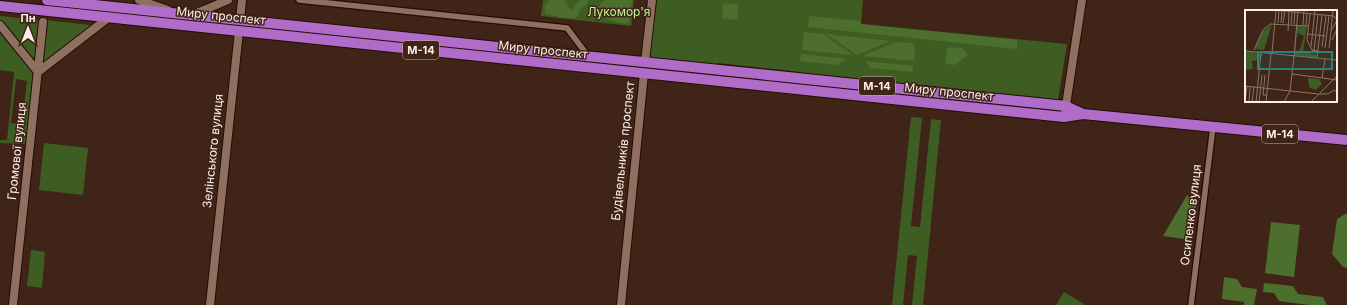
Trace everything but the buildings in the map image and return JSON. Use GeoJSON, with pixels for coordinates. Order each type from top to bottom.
{"type":"FeatureCollection","features":[{"type":"Feature","properties":{"kind":"highway","name":"Миру проспект"},"geometry":{"type":"LineString","coordinates":[[47,0],[1066,106],[1083,114]]}},
{"type":"Feature","properties":{"kind":"highway","name":"Миру проспект"},"geometry":{"type":"LineString","coordinates":[[0,6],[1064,117],[1083,114],[1347,140]]}},
{"type":"Feature","properties":{"kind":"highway","name":"Зелінського вулиця"},"geometry":{"type":"LineString","coordinates":[[239,31],[240,20]]}},
{"type":"Feature","properties":{"kind":"highway","name":"Будівельників проспект"},"geometry":{"type":"LineString","coordinates":[[644,73],[645,62]]}},
{"type":"Feature","properties":{"kind":"street"},"geometry":{"type":"LineString","coordinates":[[140,0],[180,14]]}},
{"type":"Feature","properties":{"kind":"street"},"geometry":{"type":"LineString","coordinates":[[192,15],[228,0]]}},
{"type":"Feature","properties":{"kind":"street","name":"Зелінського вулиця"},"geometry":{"type":"LineString","coordinates":[[240,20],[242,0]]}},
{"type":"Feature","properties":{"kind":"street"},"geometry":{"type":"LineString","coordinates":[[299,0],[567,28],[588,56]]}},
{"type":"Feature","properties":{"kind":"street","name":"Будівельників проспект"},"geometry":{"type":"LineString","coordinates":[[645,62],[652,0]]}},
{"type":"Feature","properties":{"kind":"street"},"geometry":{"type":"LineString","coordinates":[[1064,117],[1082,0]]}},
{"type":"Feature","properties":{"kind":"street"},"geometry":{"type":"LineString","coordinates":[[0,25],[38,72],[108,18]]}},
{"type":"Feature","properties":{"kind":"street","name":"Громової вулиця"},"geometry":{"type":"LineString","coordinates":[[13,305],[43,22]]}},
{"type":"Feature","properties":{"kind":"street","name":"Зелінського вулиця"},"geometry":{"type":"LineString","coordinates":[[210,305],[239,31]]}},
{"type":"Feature","properties":{"kind":"street","name":"Будівельників проспект"},"geometry":{"type":"LineString","coordinates":[[621,305],[644,73]]}},
{"type":"Feature","properties":{"kind":"street","name":"Осипенко вулиця"},"geometry":{"type":"LineString","coordinates":[[1191,305],[1213,127]]}},
{"type":"Feature","properties":{"kind":"green space","name":"Лукомор'я"},"geometry":{"type":"Polygon","coordinates":[[[543,0],[634,0],[631,26],[541,16],[543,0]]]}},
{"type":"Feature","properties":{"kind":"green space"},"geometry":{"type":"Polygon","coordinates":[[[550,0],[564,0],[571,11],[580,0],[588,0],[587,4],[581,9],[576,18],[564,18],[545,14],[545,7],[550,0]]]}},
{"type":"Feature","properties":{"kind":"green space"},"geometry":{"type":"Polygon","coordinates":[[[604,0],[632,0],[629,22],[625,24],[609,20],[599,8],[604,0]]]}},
{"type":"Feature","properties":{"kind":"green space"},"geometry":{"type":"Polygon","coordinates":[[[655,0],[863,0],[861,24],[1067,44],[1058,100],[801,74],[800,72],[718,63],[717,66],[649,59],[655,0]]]}},
{"type":"Feature","properties":{"kind":"green space"},"geometry":{"type":"Polygon","coordinates":[[[723,3],[739,5],[737,20],[722,18],[723,3]]]}},
{"type":"Feature","properties":{"kind":"green space"},"geometry":{"type":"Polygon","coordinates":[[[0,16],[40,20],[36,65],[0,21],[0,16]]]}},
{"type":"Feature","properties":{"kind":"green space"},"geometry":{"type":"Polygon","coordinates":[[[809,16],[861,21],[861,24],[1017,40],[1017,49],[808,27],[809,16]]]}},
{"type":"Feature","properties":{"kind":"green space"},"geometry":{"type":"Polygon","coordinates":[[[45,20],[90,25],[92,27],[41,66],[45,20]]]}},
{"type":"Feature","properties":{"kind":"green space"},"geometry":{"type":"Polygon","coordinates":[[[0,29],[35,73],[27,144],[0,143],[0,140],[7,140],[14,72],[0,70],[0,29]],[[16,79],[11,123],[22,124],[27,81],[16,79]]]}},
{"type":"Feature","properties":{"kind":"green space"},"geometry":{"type":"Polygon","coordinates":[[[804,32],[823,34],[853,55],[802,50],[804,32]]]}},
{"type":"Feature","properties":{"kind":"green space"},"geometry":{"type":"Polygon","coordinates":[[[826,34],[891,41],[857,55],[826,34]]]}},
{"type":"Feature","properties":{"kind":"green space"},"geometry":{"type":"Polygon","coordinates":[[[896,42],[912,43],[915,47],[914,61],[862,56],[896,42]]]}},
{"type":"Feature","properties":{"kind":"green space"},"geometry":{"type":"Polygon","coordinates":[[[949,47],[962,48],[968,55],[955,65],[945,64],[947,49],[949,47]]]}},
{"type":"Feature","properties":{"kind":"green space"},"geometry":{"type":"Polygon","coordinates":[[[801,54],[846,59],[837,65],[800,61],[801,54]]]}},
{"type":"Feature","properties":{"kind":"green space"},"geometry":{"type":"Polygon","coordinates":[[[865,61],[913,66],[913,72],[871,68],[865,61]]]}},
{"type":"Feature","properties":{"kind":"green space"},"geometry":{"type":"Polygon","coordinates":[[[911,117],[922,118],[911,226],[920,227],[931,119],[941,120],[923,305],[912,305],[917,256],[908,255],[903,305],[892,305],[911,117]]]}},
{"type":"Feature","properties":{"kind":"green space"},"geometry":{"type":"Polygon","coordinates":[[[44,143],[88,148],[83,195],[39,190],[44,143]]]}},
{"type":"Feature","properties":{"kind":"green space"},"geometry":{"type":"Polygon","coordinates":[[[1187,195],[1196,205],[1192,240],[1163,236],[1187,195]]]}},
{"type":"Feature","properties":{"kind":"green space"},"geometry":{"type":"Polygon","coordinates":[[[1347,213],[1347,268],[1343,267],[1332,254],[1337,219],[1347,213]]]}},
{"type":"Feature","properties":{"kind":"green space"},"geometry":{"type":"Polygon","coordinates":[[[1271,222],[1300,225],[1294,277],[1265,273],[1271,222]]]}},
{"type":"Feature","properties":{"kind":"green space"},"geometry":{"type":"Polygon","coordinates":[[[31,250],[45,252],[42,288],[27,286],[31,250]]]}},
{"type":"Feature","properties":{"kind":"green space"},"geometry":{"type":"Polygon","coordinates":[[[1224,277],[1237,279],[1242,287],[1257,289],[1254,305],[1244,305],[1244,302],[1222,299],[1224,277]]]}},
{"type":"Feature","properties":{"kind":"green space"},"geometry":{"type":"Polygon","coordinates":[[[1264,283],[1293,286],[1298,294],[1323,297],[1327,305],[1309,305],[1279,301],[1274,293],[1263,292],[1264,283]]]}},
{"type":"Feature","properties":{"kind":"green space"},"geometry":{"type":"Polygon","coordinates":[[[1064,292],[1084,304],[1056,305],[1064,292]]]}}]}
